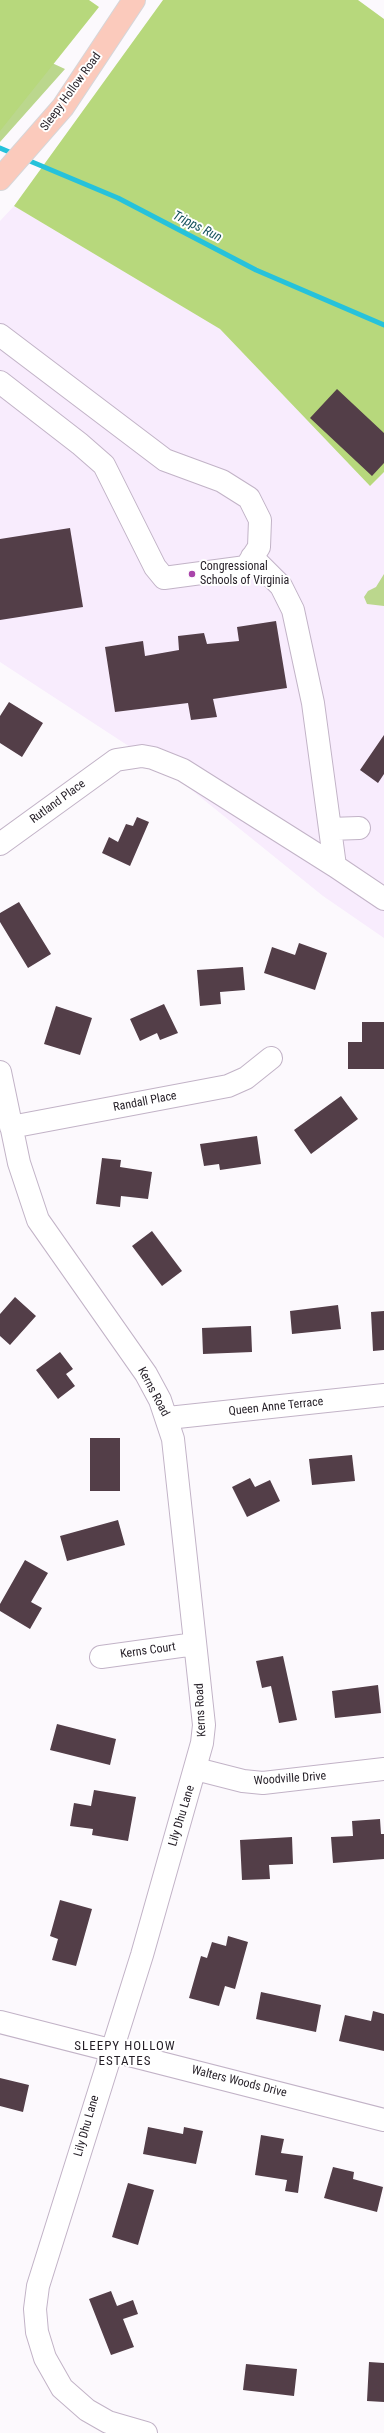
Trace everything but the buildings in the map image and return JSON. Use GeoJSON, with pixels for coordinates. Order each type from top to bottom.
{"type":"FeatureCollection","features":[{"type":"Feature","properties":{"kind":"main road","name":"Sleepy Hollow Road"},"geometry":{"type":"LineString","coordinates":[[2,176],[53,119],[85,75],[134,0]]}},
{"type":"Feature","properties":{"kind":"street"},"geometry":{"type":"LineString","coordinates":[[0,335],[165,460],[222,481],[249,498],[260,520],[259,547],[246,567],[164,578],[155,567],[135,524],[104,465],[80,444],[0,382]]}},
{"type":"Feature","properties":{"kind":"street"},"geometry":{"type":"LineString","coordinates":[[252,557],[281,586],[293,610],[313,703],[335,866],[384,899]]}},
{"type":"Feature","properties":{"kind":"street","name":"Rutland Place"},"geometry":{"type":"LineString","coordinates":[[0,844],[116,760],[142,756],[154,758],[183,770],[335,866]]}},
{"type":"Feature","properties":{"kind":"street"},"geometry":{"type":"LineString","coordinates":[[330,829],[359,828]]}},
{"type":"Feature","properties":{"kind":"street","name":"Randall Place"},"geometry":{"type":"LineString","coordinates":[[11,1127],[228,1086],[246,1078],[271,1058]]}},
{"type":"Feature","properties":{"kind":"street","name":"Kerns Road"},"geometry":{"type":"LineString","coordinates":[[0,1072],[11,1127],[25,1183],[38,1220],[146,1374],[168,1418],[173,1439],[204,1725],[202,1743],[196,1769]]}},
{"type":"Feature","properties":{"kind":"street","name":"Queen Anne Terrace"},"geometry":{"type":"LineString","coordinates":[[168,1418],[384,1394]]}},
{"type":"Feature","properties":{"kind":"street","name":"Kerns Court"},"geometry":{"type":"LineString","coordinates":[[101,1657],[195,1644]]}},
{"type":"Feature","properties":{"kind":"street","name":"Woodville Drive"},"geometry":{"type":"LineString","coordinates":[[196,1769],[243,1781],[263,1783],[384,1769]]}},
{"type":"Feature","properties":{"kind":"street","name":"Lily Dhu Lane"},"geometry":{"type":"LineString","coordinates":[[146,2433],[108,2422],[86,2410],[62,2388],[50,2370],[37,2332],[35,2309],[38,2286],[142,1955],[196,1769]]}},
{"type":"Feature","properties":{"kind":"street","name":"Walters Woods Drive"},"geometry":{"type":"LineString","coordinates":[[0,2022],[384,2120]]}},
{"type":"Feature","properties":{"kind":"shaded area","name":"Congressional Schools of Virginia"},"geometry":{"type":"Polygon","coordinates":[[[14,206],[220,329],[370,486],[384,472],[384,938],[323,896],[173,775],[0,662],[0,221],[14,206]]]}},
{"type":"Feature","properties":{"kind":"green space"},"geometry":{"type":"Polygon","coordinates":[[[0,0],[89,0],[99,7],[0,131],[0,0]]]}},
{"type":"Feature","properties":{"kind":"green space"},"geometry":{"type":"Polygon","coordinates":[[[163,0],[358,0],[384,19],[384,472],[370,486],[220,329],[14,206],[163,0]]]}},
{"type":"Feature","properties":{"kind":"green space"},"geometry":{"type":"Polygon","coordinates":[[[0,39],[65,69],[0,142],[0,39]]]}},
{"type":"Feature","properties":{"kind":"green space"},"geometry":{"type":"Polygon","coordinates":[[[384,574],[384,606],[367,604],[364,597],[368,591],[376,587],[384,574]]]}},
{"type":"Feature","properties":{"kind":"waterway","name":"Tripps Run"},"geometry":{"type":"LineString","coordinates":[[0,148],[14,154]]}},
{"type":"Feature","properties":{"kind":"waterway","name":"Tripps Run"},"geometry":{"type":"LineString","coordinates":[[25,159],[118,198],[256,270],[384,325]]}},
{"type":"Feature","properties":{"kind":"place","name":"Congressional Schools of Virginia"},"geometry":{"type":"Point","coordinates":[192,574]}},
{"type":"Feature","properties":{"kind":"district","name":"SLEEPY HOLLOW ESTATES"},"geometry":{"type":"Point","coordinates":[125,2054]}}]}
